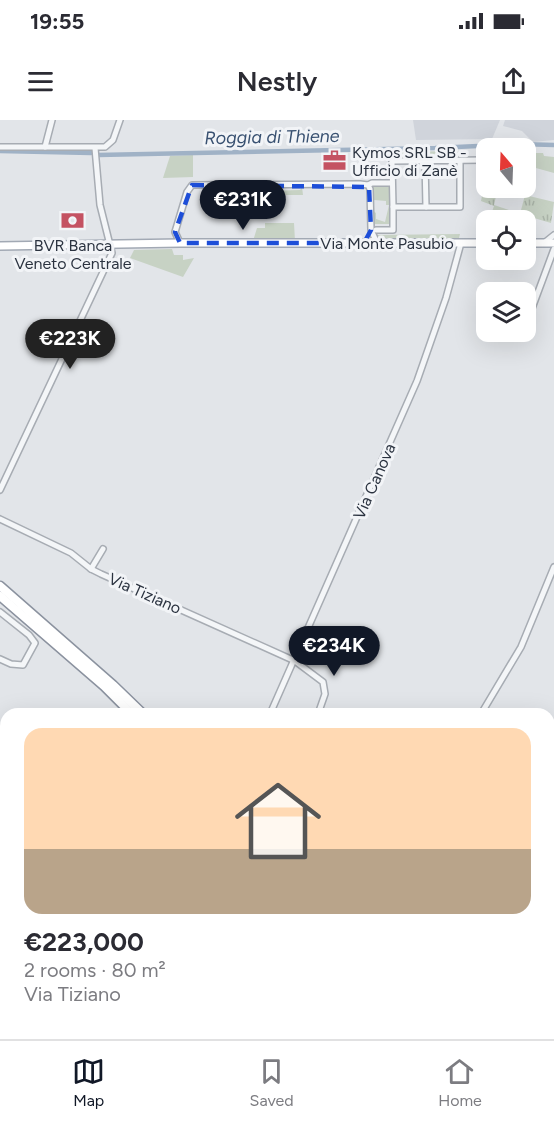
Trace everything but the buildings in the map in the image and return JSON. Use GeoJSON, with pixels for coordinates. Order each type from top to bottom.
{"type":"FeatureCollection","features":[{"type":"Feature","properties":{"kind":"highway"},"geometry":{"type":"LineString","coordinates":[[0,586],[137,708]]}},
{"type":"Feature","properties":{"kind":"highway"},"geometry":{"type":"LineString","coordinates":[[0,596],[104,686],[126,708]]}},
{"type":"Feature","properties":{"kind":"main road","name":"Via Monte Pasubio"},"geometry":{"type":"LineString","coordinates":[[0,246],[180,243],[476,243]]}},
{"type":"Feature","properties":{"kind":"main road"},"geometry":{"type":"LineString","coordinates":[[536,243],[554,243]]}},
{"type":"Feature","properties":{"kind":"street"},"geometry":{"type":"LineString","coordinates":[[45,147],[52,120]]}},
{"type":"Feature","properties":{"kind":"street"},"geometry":{"type":"LineString","coordinates":[[0,147],[105,147],[109,144],[120,120]]}},
{"type":"Feature","properties":{"kind":"street"},"geometry":{"type":"LineString","coordinates":[[0,490],[112,253],[100,204],[94,148]]}},
{"type":"Feature","properties":{"kind":"street"},"geometry":{"type":"LineString","coordinates":[[373,230],[393,230],[392,160],[476,160]]}},
{"type":"Feature","properties":{"kind":"street"},"geometry":{"type":"LineString","coordinates":[[426,160],[426,207]]}},
{"type":"Feature","properties":{"kind":"street"},"geometry":{"type":"LineString","coordinates":[[393,207],[460,207],[460,161]]}},
{"type":"Feature","properties":{"kind":"street"},"geometry":{"type":"LineString","coordinates":[[165,244],[175,232],[187,192],[192,185],[392,183]]}},
{"type":"Feature","properties":{"kind":"street"},"geometry":{"type":"LineString","coordinates":[[368,185],[373,230],[377,243]]}},
{"type":"Feature","properties":{"kind":"street"},"geometry":{"type":"LineString","coordinates":[[364,243],[373,230]]}},
{"type":"Feature","properties":{"kind":"street"},"geometry":{"type":"LineString","coordinates":[[175,232],[180,243]]}},
{"type":"Feature","properties":{"kind":"street"},"geometry":{"type":"LineString","coordinates":[[544,243],[554,235]]}},
{"type":"Feature","properties":{"kind":"street","name":"Via Canova"},"geometry":{"type":"LineString","coordinates":[[273,708],[417,381],[449,288],[461,243]]}},
{"type":"Feature","properties":{"kind":"street"},"geometry":{"type":"LineString","coordinates":[[536,298],[554,249]]}},
{"type":"Feature","properties":{"kind":"street","name":"Via Tiziano"},"geometry":{"type":"LineString","coordinates":[[0,519],[71,553],[91,569],[295,661],[323,682],[325,694],[320,708]]}},
{"type":"Feature","properties":{"kind":"street"},"geometry":{"type":"LineString","coordinates":[[91,569],[104,549]]}},
{"type":"Feature","properties":{"kind":"street"},"geometry":{"type":"LineString","coordinates":[[485,708],[521,647],[554,567]]}},
{"type":"Feature","properties":{"kind":"street"},"geometry":{"type":"LineString","coordinates":[[0,612],[29,635],[35,643],[23,665],[11,664],[0,659]]}},
{"type":"Feature","properties":{"kind":"highlighted area"},"geometry":{"type":"Polygon","coordinates":[[[192,185],[369,187],[371,230],[364,243],[180,243],[175,232],[192,185]]]}},
{"type":"Feature","properties":{"kind":"shaded area"},"geometry":{"type":"Polygon","coordinates":[[[413,120],[500,120],[492,138],[416,140],[413,120]]]}},
{"type":"Feature","properties":{"kind":"shaded area"},"geometry":{"type":"Polygon","coordinates":[[[505,120],[554,120],[554,140],[536,142],[536,138],[529,138],[522,131],[503,126],[505,120]]]}},
{"type":"Feature","properties":{"kind":"green space"},"geometry":{"type":"Polygon","coordinates":[[[460,151],[460,159],[400,157],[393,159],[392,152],[460,151]]]}},
{"type":"Feature","properties":{"kind":"green space"},"geometry":{"type":"Polygon","coordinates":[[[536,153],[554,157],[554,173],[536,168],[536,153]]]}},
{"type":"Feature","properties":{"kind":"green space"},"geometry":{"type":"Polygon","coordinates":[[[193,155],[193,177],[163,178],[170,156],[193,155]]]}},
{"type":"Feature","properties":{"kind":"green space"},"geometry":{"type":"Polygon","coordinates":[[[373,186],[391,186],[391,224],[375,224],[375,235],[460,234],[459,238],[379,241],[373,235],[373,211],[376,213],[376,219],[385,222],[389,205],[386,205],[386,201],[374,200],[373,186]]]}},
{"type":"Feature","properties":{"kind":"green space"},"geometry":{"type":"Polygon","coordinates":[[[262,187],[263,191],[300,190],[302,187],[303,195],[260,195],[259,188],[262,187]]]}},
{"type":"Feature","properties":{"kind":"green space"},"geometry":{"type":"Polygon","coordinates":[[[482,198],[496,198],[494,205],[509,210],[493,210],[494,206],[481,201],[482,198]]]}},
{"type":"Feature","properties":{"kind":"green space"},"geometry":{"type":"Polygon","coordinates":[[[524,198],[536,198],[554,202],[551,223],[536,219],[536,210],[521,210],[524,198]]]}},
{"type":"Feature","properties":{"kind":"green space"},"geometry":{"type":"Polygon","coordinates":[[[265,223],[294,223],[295,241],[253,241],[257,228],[265,228],[265,223]]]}},
{"type":"Feature","properties":{"kind":"green space"},"geometry":{"type":"Polygon","coordinates":[[[172,249],[174,255],[183,255],[183,260],[194,258],[183,277],[130,258],[134,250],[172,249]]]}},
{"type":"Feature","properties":{"kind":"waterway","name":"Roggia di Thiene"},"geometry":{"type":"LineString","coordinates":[[98,155],[554,145]]}},
{"type":"Feature","properties":{"kind":"waterway","name":"Roggia di Thiene"},"geometry":{"type":"LineString","coordinates":[[0,151],[91,153]]}},
{"type":"Feature","properties":{"kind":"place","name":"Kymos SRL SB - Ufficio di Zanè"},"geometry":{"type":"Point","coordinates":[334,161]}},
{"type":"Feature","properties":{"kind":"place","name":"BVR Banca Veneto Centrale"},"geometry":{"type":"Point","coordinates":[73,220]}}]}
